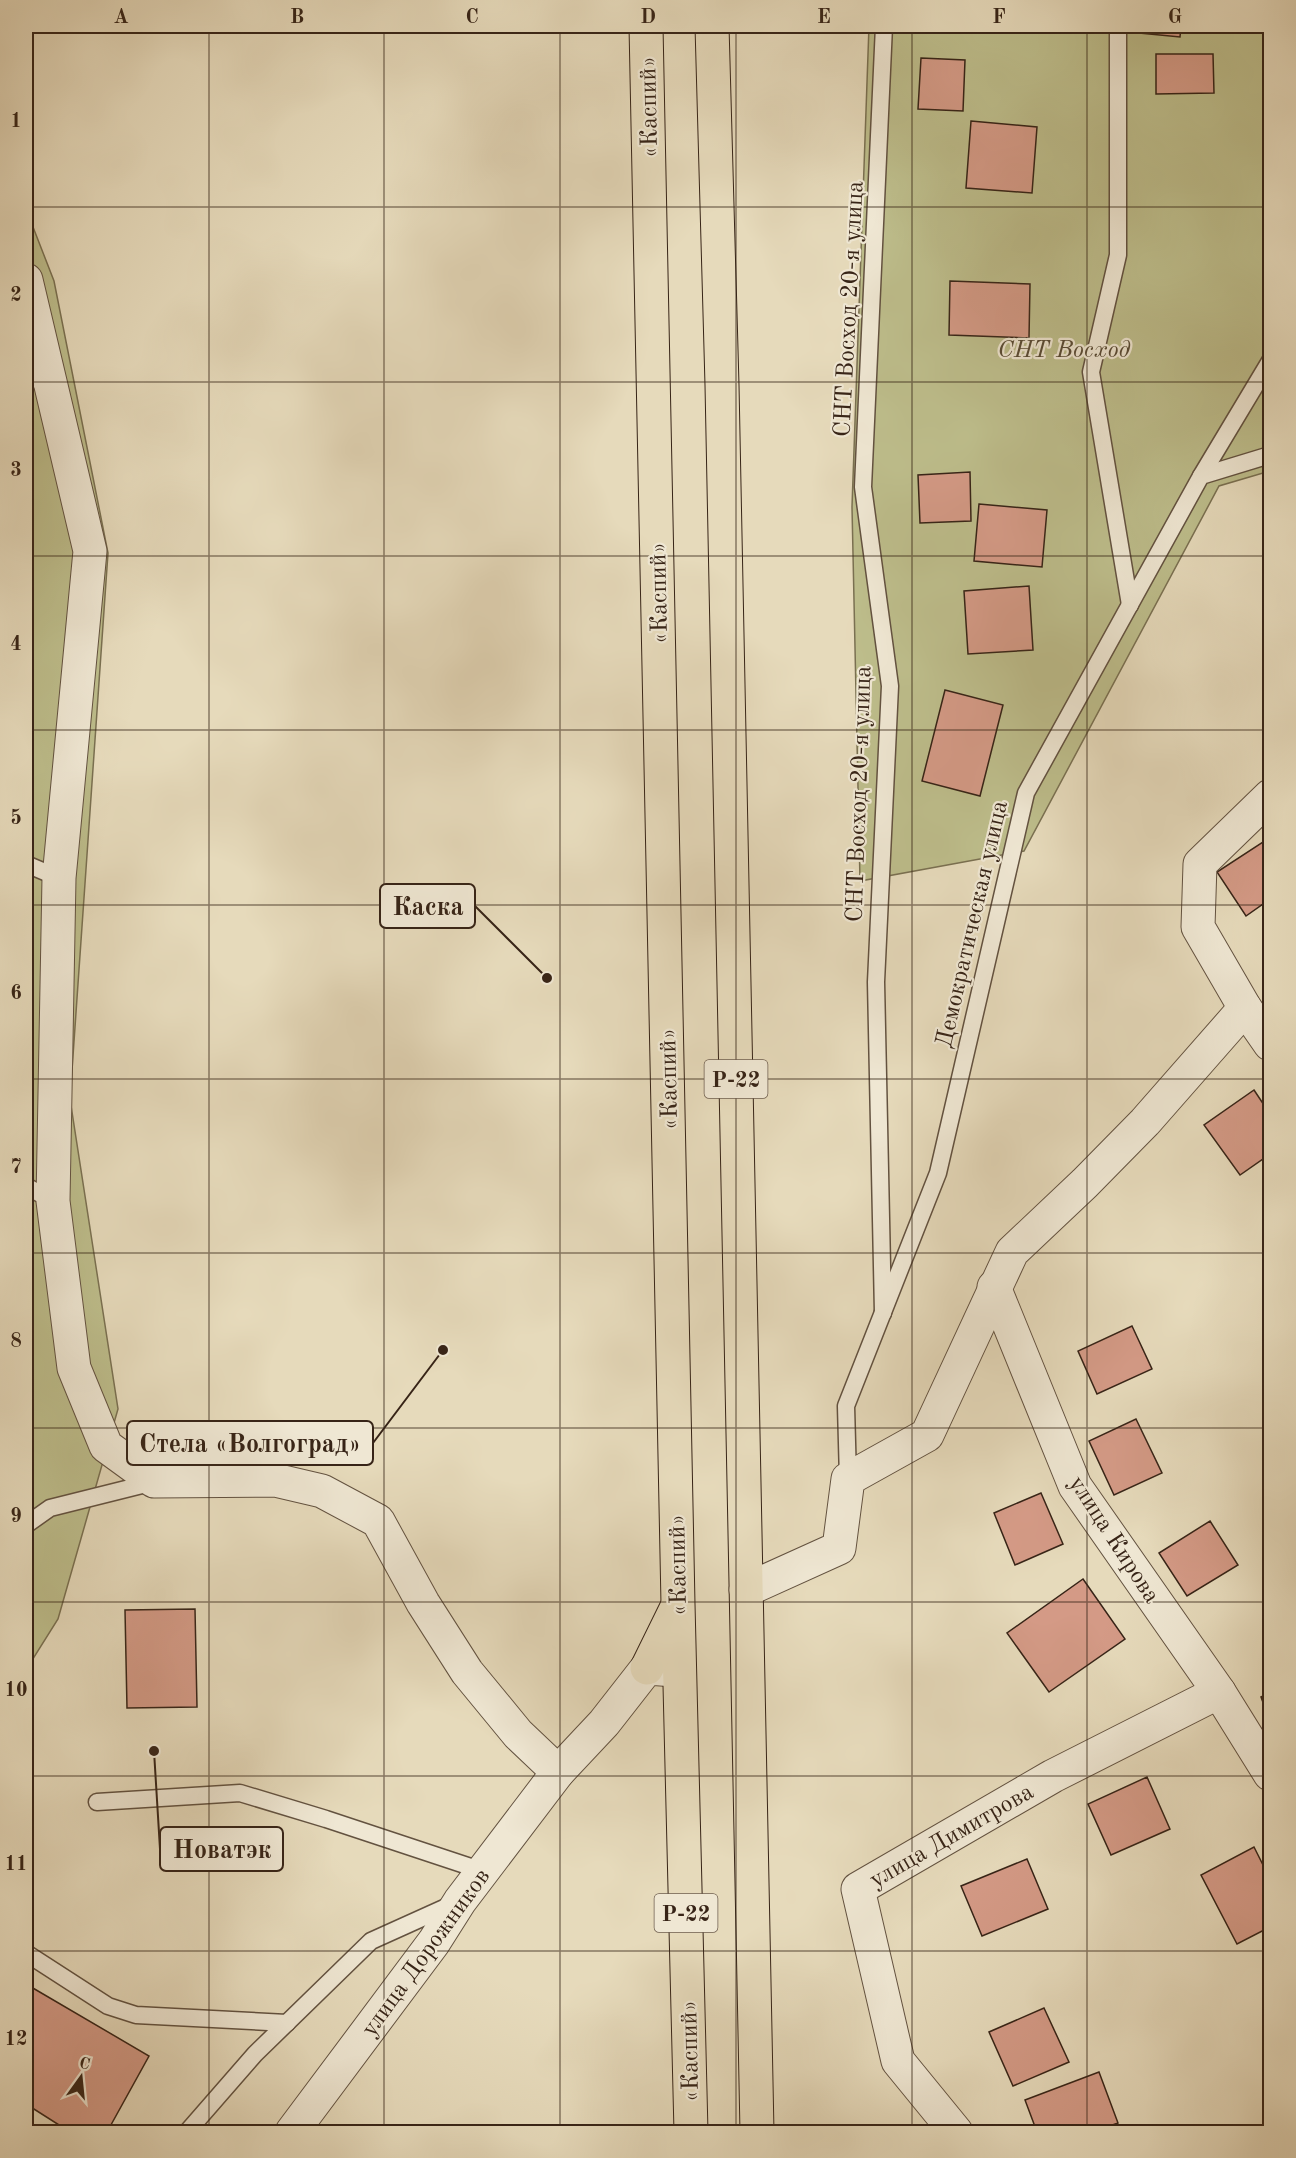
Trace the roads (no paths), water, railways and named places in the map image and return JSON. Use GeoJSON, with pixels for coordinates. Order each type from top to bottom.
{"type":"FeatureCollection","features":[{"type":"Feature","properties":{"kind":"highway","name":"«Каспий»"},"geometry":{"type":"LineString","coordinates":[[646,26],[691,2133]]}},
{"type":"Feature","properties":{"kind":"highway","name":"Р-22"},"geometry":{"type":"LineString","coordinates":[[712,26],[723,397],[757,2133]]}},
{"type":"Feature","properties":{"kind":"highway"},"geometry":{"type":"LineString","coordinates":[[647,1668],[678,1605]]}},
{"type":"Feature","properties":{"kind":"street"},"geometry":{"type":"LineString","coordinates":[[26,280],[36,376],[90,551],[59,878],[39,1194],[74,1368],[106,1446],[154,1481],[275,1480],[322,1491],[378,1521],[423,1603],[467,1672],[518,1734],[558,1772]]}},
{"type":"Feature","properties":{"kind":"street"},"geometry":{"type":"LineString","coordinates":[[1270,796],[1200,864],[1198,927],[1245,1008],[1270,1044]]}},
{"type":"Feature","properties":{"kind":"street"},"geometry":{"type":"LineString","coordinates":[[746,1590],[839,1548],[848,1479],[927,1435],[1012,1252],[1145,1122],[1245,1008]]}},
{"type":"Feature","properties":{"kind":"street","name":"улица Кирова"},"geometry":{"type":"LineString","coordinates":[[994,1287],[1075,1486],[1219,1692],[1270,1774]]}},
{"type":"Feature","properties":{"kind":"street"},"geometry":{"type":"LineString","coordinates":[[647,1668],[680,1670]]}},
{"type":"Feature","properties":{"kind":"street","name":"улица Дорожников"},"geometry":{"type":"LineString","coordinates":[[292,2133],[434,1942],[460,1901],[558,1772],[604,1723],[647,1668]]}},
{"type":"Feature","properties":{"kind":"street","name":"улица Димитрова"},"geometry":{"type":"LineString","coordinates":[[956,2133],[898,2061],[858,1889],[1053,1776],[1219,1692]]}},
{"type":"Feature","properties":{"kind":"lane","name":"СНТ Восход 20-я улица"},"geometry":{"type":"LineString","coordinates":[[883,1313],[876,982],[890,686],[863,487],[884,26]]}},
{"type":"Feature","properties":{"kind":"lane"},"geometry":{"type":"LineString","coordinates":[[1118,26],[1118,255],[1091,372],[1130,605]]}},
{"type":"Feature","properties":{"kind":"lane","name":"Демократическая улица"},"geometry":{"type":"LineString","coordinates":[[848,1479],[846,1406],[938,1173],[1026,793],[1202,476],[1270,361]]}},
{"type":"Feature","properties":{"kind":"lane"},"geometry":{"type":"LineString","coordinates":[[1202,476],[1270,455]]}},
{"type":"Feature","properties":{"kind":"lane"},"geometry":{"type":"LineString","coordinates":[[26,864],[59,878]]}},
{"type":"Feature","properties":{"kind":"lane"},"geometry":{"type":"LineString","coordinates":[[26,1526],[50,1508],[154,1481]]}},
{"type":"Feature","properties":{"kind":"lane"},"geometry":{"type":"LineString","coordinates":[[97,1802],[240,1793],[483,1871]]}},
{"type":"Feature","properties":{"kind":"lane"},"geometry":{"type":"LineString","coordinates":[[187,2133],[255,2054],[371,1941],[460,1901]]}},
{"type":"Feature","properties":{"kind":"lane"},"geometry":{"type":"LineString","coordinates":[[26,1953],[108,2006],[136,2015],[287,2023]]}},
{"type":"Feature","properties":{"kind":"place","name":"Каска"},"geometry":{"type":"Point","coordinates":[547,978]}},
{"type":"Feature","properties":{"kind":"place","name":"Стела «Волгоград»"},"geometry":{"type":"Point","coordinates":[443,1350]}},
{"type":"Feature","properties":{"kind":"place","name":"Новатэк"},"geometry":{"type":"Point","coordinates":[154,1751]}},
{"type":"Feature","properties":{"kind":"park label","name":"СНТ Восход"},"geometry":{"type":"Point","coordinates":[1064,349]}}]}
